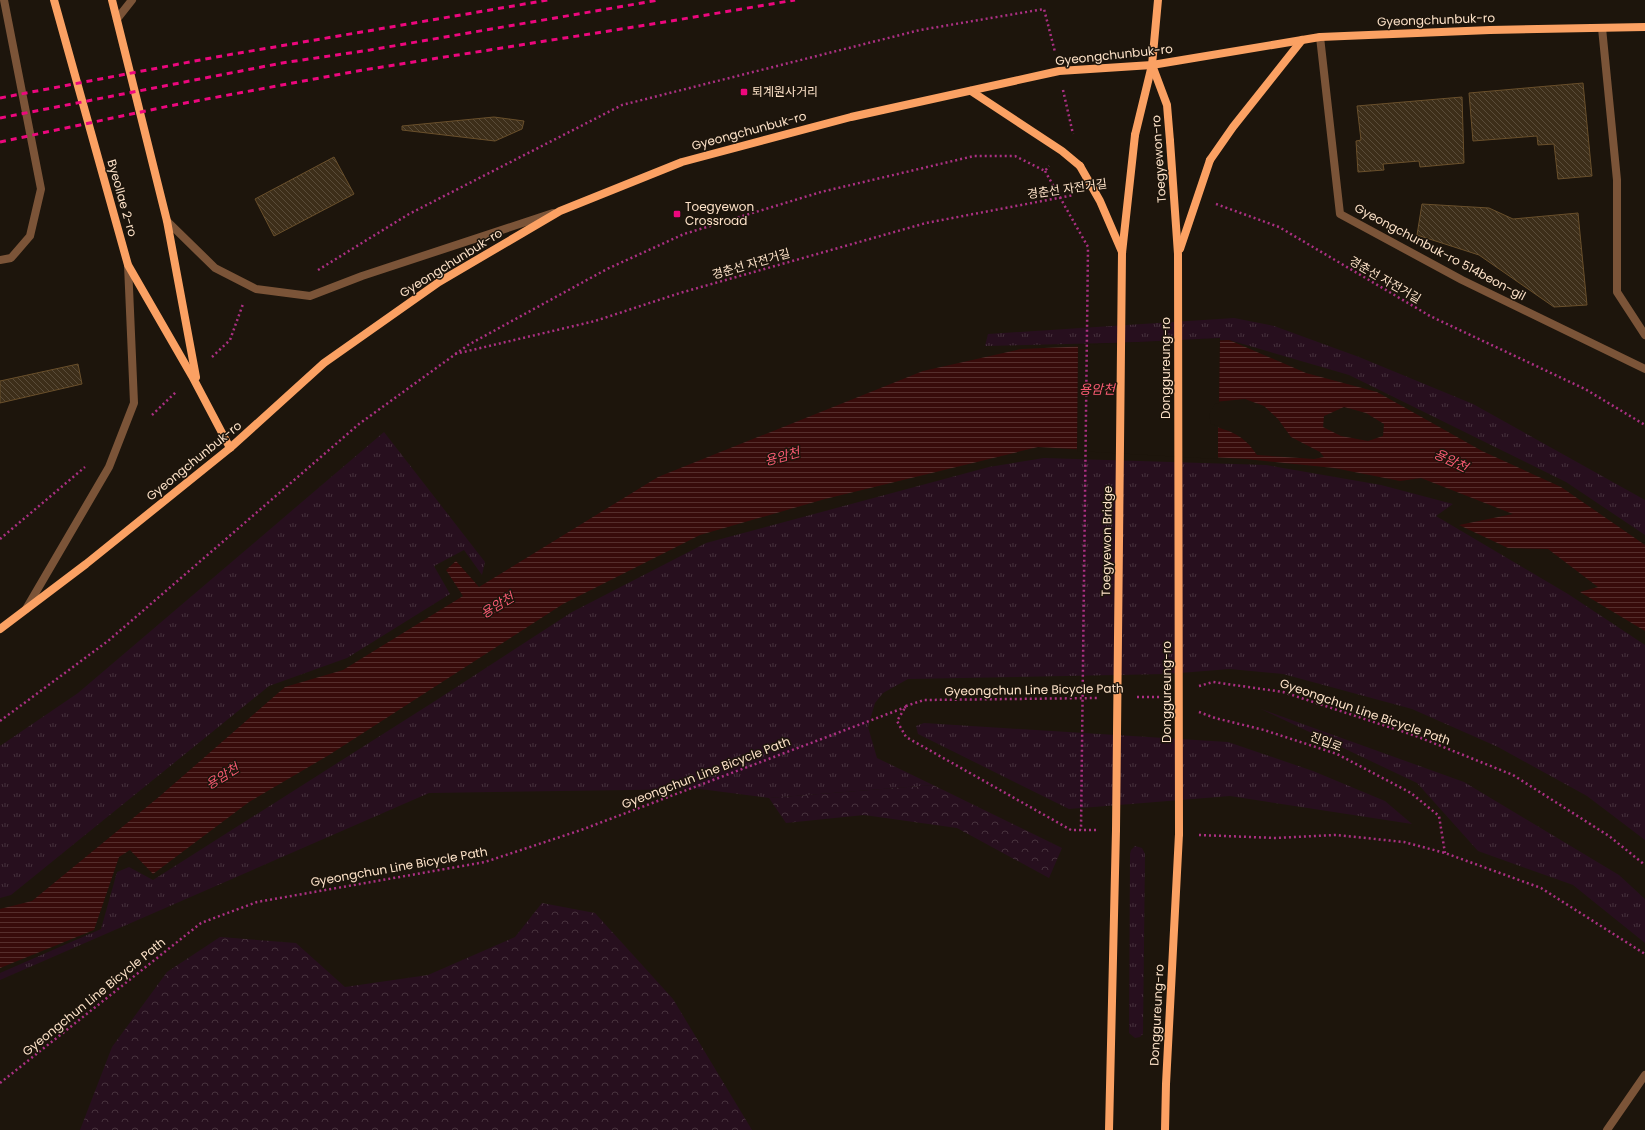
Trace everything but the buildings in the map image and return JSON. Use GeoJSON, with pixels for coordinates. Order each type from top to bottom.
{"type":"FeatureCollection","features":[{"type":"Feature","properties":{"kind":"street"},"geometry":{"type":"LineString","coordinates":[[0,260],[11,258],[30,236],[41,189],[4,0]]}},
{"type":"Feature","properties":{"kind":"street","name":"Byeollae 2-ro"},"geometry":{"type":"LineString","coordinates":[[54,0],[128,265],[230,448]]}},
{"type":"Feature","properties":{"kind":"street","name":"Byeollae 2-ro"},"geometry":{"type":"LineString","coordinates":[[112,0],[167,221],[199,390]]}},
{"type":"Feature","properties":{"kind":"street"},"geometry":{"type":"LineString","coordinates":[[117,19],[132,0]]}},
{"type":"Feature","properties":{"kind":"street","name":"Toegyewon-ro"},"geometry":{"type":"LineString","coordinates":[[1122,253],[1135,135],[1152,65],[1158,0]]}},
{"type":"Feature","properties":{"kind":"street","name":"Gyeongchunbuk-ro"},"geometry":{"type":"LineString","coordinates":[[0,629],[86,564],[230,448],[331,359],[439,282],[560,211],[682,162],[851,117],[1059,71],[1152,65],[1320,37],[1490,30],[1645,27]]}},
{"type":"Feature","properties":{"kind":"street"},"geometry":{"type":"LineString","coordinates":[[1602,28],[1617,180],[1617,292],[1645,335]]}},
{"type":"Feature","properties":{"kind":"street","name":"Gyeongchunbuk-ro 514beon-gil"},"geometry":{"type":"LineString","coordinates":[[1320,37],[1340,214],[1462,280],[1645,370]]}},
{"type":"Feature","properties":{"kind":"street"},"geometry":{"type":"LineString","coordinates":[[1178,254],[1210,160],[1233,126],[1302,40]]}},
{"type":"Feature","properties":{"kind":"street","name":"Toegyewon-ro"},"geometry":{"type":"LineString","coordinates":[[1152,65],[1167,105],[1178,254]]}},
{"type":"Feature","properties":{"kind":"street"},"geometry":{"type":"LineString","coordinates":[[971,91],[1062,151],[1080,166],[1100,201],[1122,253]]}},
{"type":"Feature","properties":{"kind":"street"},"geometry":{"type":"LineString","coordinates":[[167,221],[215,268],[256,289],[310,296],[362,276],[560,211]]}},
{"type":"Feature","properties":{"kind":"street","name":"Toegyewon Bridge"},"geometry":{"type":"LineString","coordinates":[[1116,830],[1122,253]]}},
{"type":"Feature","properties":{"kind":"street","name":"Donggureung-ro"},"geometry":{"type":"LineString","coordinates":[[1165,1130],[1179,834],[1178,254]]}},
{"type":"Feature","properties":{"kind":"street"},"geometry":{"type":"LineString","coordinates":[[26,609],[109,467],[134,403],[128,265]]}},
{"type":"Feature","properties":{"kind":"street"},"geometry":{"type":"LineString","coordinates":[[1109,1130],[1116,830]]}},
{"type":"Feature","properties":{"kind":"street"},"geometry":{"type":"LineString","coordinates":[[1607,1130],[1645,1075]]}},
{"type":"Feature","properties":{"kind":"path"},"geometry":{"type":"LineString","coordinates":[[0,721],[108,641],[359,424],[468,345],[607,269],[684,234],[821,192],[974,156],[1015,156],[1045,171],[1088,247],[1081,830]]}},
{"type":"Feature","properties":{"kind":"path","name":"경춘선 자전거길"},"geometry":{"type":"LineString","coordinates":[[454,355],[595,321],[680,293],[926,223],[1080,194]]}},
{"type":"Feature","properties":{"kind":"path","name":"경춘선 자전거길"},"geometry":{"type":"LineString","coordinates":[[1210,201],[1279,227],[1430,316],[1585,389],[1645,425]]}},
{"type":"Feature","properties":{"kind":"path","name":"Gyeongchun Line Bicycle Path"},"geometry":{"type":"LineString","coordinates":[[1198,686],[1214,682],[1283,692],[1416,736],[1513,775],[1609,836],[1645,865]]}},
{"type":"Feature","properties":{"kind":"path","name":"Gyeongchun Line Bicycle Path"},"geometry":{"type":"LineString","coordinates":[[1130,698],[1161,697]]}},
{"type":"Feature","properties":{"kind":"path","name":"Gyeongchun Line Bicycle Path"},"geometry":{"type":"LineString","coordinates":[[0,1083],[201,923],[256,902],[485,862],[581,830],[924,700],[1106,698]]}},
{"type":"Feature","properties":{"kind":"path"},"geometry":{"type":"LineString","coordinates":[[906,706],[897,722],[906,737],[1071,830],[1116,830]]}},
{"type":"Feature","properties":{"kind":"path","name":"진입로"},"geometry":{"type":"LineString","coordinates":[[1194,710],[1215,718],[1264,730],[1337,754],[1411,793],[1439,816],[1445,853]]}},
{"type":"Feature","properties":{"kind":"path"},"geometry":{"type":"LineString","coordinates":[[1179,834],[1276,838],[1336,835],[1404,842],[1445,853],[1541,888],[1645,954]]}},
{"type":"Feature","properties":{"kind":"green space"},"geometry":{"type":"Polygon","coordinates":[[[1234,318],[1274,326],[1359,357],[1473,404],[1645,500],[1645,535],[1566,482],[1349,375],[1229,340],[985,346],[988,334],[1234,318]]]}},
{"type":"Feature","properties":{"kind":"green space"},"geometry":{"type":"Polygon","coordinates":[[[384,432],[485,562],[482,575],[464,550],[434,566],[450,594],[347,658],[269,686],[11,895],[0,898],[0,746],[78,693],[384,432]]]}},
{"type":"Feature","properties":{"kind":"green space"},"geometry":{"type":"Polygon","coordinates":[[[1044,458],[1266,465],[1381,485],[1453,504],[1436,516],[1568,594],[1645,645],[1645,840],[1587,796],[1498,747],[1412,709],[1283,674],[1230,669],[1167,674],[908,679],[883,693],[875,703],[868,727],[877,758],[933,785],[769,798],[700,789],[429,793],[0,980],[0,973],[101,929],[117,872],[129,867],[153,880],[572,612],[706,543],[989,467],[1044,458]]]}},
{"type":"Feature","properties":{"kind":"green space"},"geometry":{"type":"Polygon","coordinates":[[[1261,709],[1464,782],[1619,875],[1645,899],[1645,943],[1573,885],[1478,851],[1417,783],[1261,709]]]}},
{"type":"Feature","properties":{"kind":"green space"},"geometry":{"type":"Polygon","coordinates":[[[924,723],[1228,742],[1313,771],[1385,801],[1412,824],[1230,796],[1069,809],[918,734],[916,726],[924,723]]]}},
{"type":"Feature","properties":{"kind":"green space"},"geometry":{"type":"Polygon","coordinates":[[[933,785],[1062,848],[1049,878],[957,828],[864,815],[786,823],[769,798],[933,785]]]}},
{"type":"Feature","properties":{"kind":"green space"},"geometry":{"type":"Polygon","coordinates":[[[1135,846],[1142,848],[1145,854],[1143,1034],[1140,1037],[1135,1038],[1129,1033],[1130,854],[1131,850],[1135,846]]]}},
{"type":"Feature","properties":{"kind":"green space"},"geometry":{"type":"Polygon","coordinates":[[[542,903],[595,913],[673,999],[752,1130],[80,1130],[112,1047],[167,972],[220,937],[296,943],[345,987],[428,975],[515,937],[542,903]]]}},
{"type":"Feature","properties":{"kind":"water","name":"용암천"},"geometry":{"type":"Polygon","coordinates":[[[1229,340],[1306,373],[1377,392],[1482,451],[1561,487],[1645,545],[1645,631],[1580,592],[1598,587],[1548,549],[1508,548],[1459,525],[1513,514],[1421,478],[1400,481],[1334,468],[1246,459],[1038,447],[825,499],[700,535],[563,604],[329,755],[249,802],[153,874],[130,850],[119,857],[94,930],[0,968],[0,909],[32,901],[160,796],[285,687],[343,670],[463,596],[446,570],[456,561],[479,587],[658,477],[923,371],[1021,349],[1229,340]],[[1245,399],[1214,402],[1207,413],[1209,425],[1224,429],[1242,438],[1257,455],[1314,459],[1324,457],[1320,452],[1291,437],[1278,419],[1264,406],[1245,399]],[[1344,407],[1324,416],[1323,427],[1341,436],[1368,441],[1383,436],[1384,424],[1366,413],[1344,407]]]}},
{"type":"Feature","properties":{"kind":"pier"},"geometry":{"type":"Polygon","coordinates":[[[1220,338],[1219,403],[1215,404],[1209,414],[1211,424],[1218,426],[1218,459],[1077,451],[1078,345],[1220,338]]]}},
{"type":"Feature","properties":{"kind":"railway"},"geometry":{"type":"LineString","coordinates":[[0,98],[216,57],[548,0]]}},
{"type":"Feature","properties":{"kind":"railway"},"geometry":{"type":"LineString","coordinates":[[0,118],[282,63],[370,50],[659,0]]}},
{"type":"Feature","properties":{"kind":"railway"},"geometry":{"type":"LineString","coordinates":[[0,142],[169,106],[363,70],[795,0]]}},
{"type":"Feature","properties":{"kind":"place","name":"퇴계원사거리"},"geometry":{"type":"Point","coordinates":[744,92]}},
{"type":"Feature","properties":{"kind":"place","name":"Toegyewon Crossroad"},"geometry":{"type":"Point","coordinates":[677,214]}}]}
